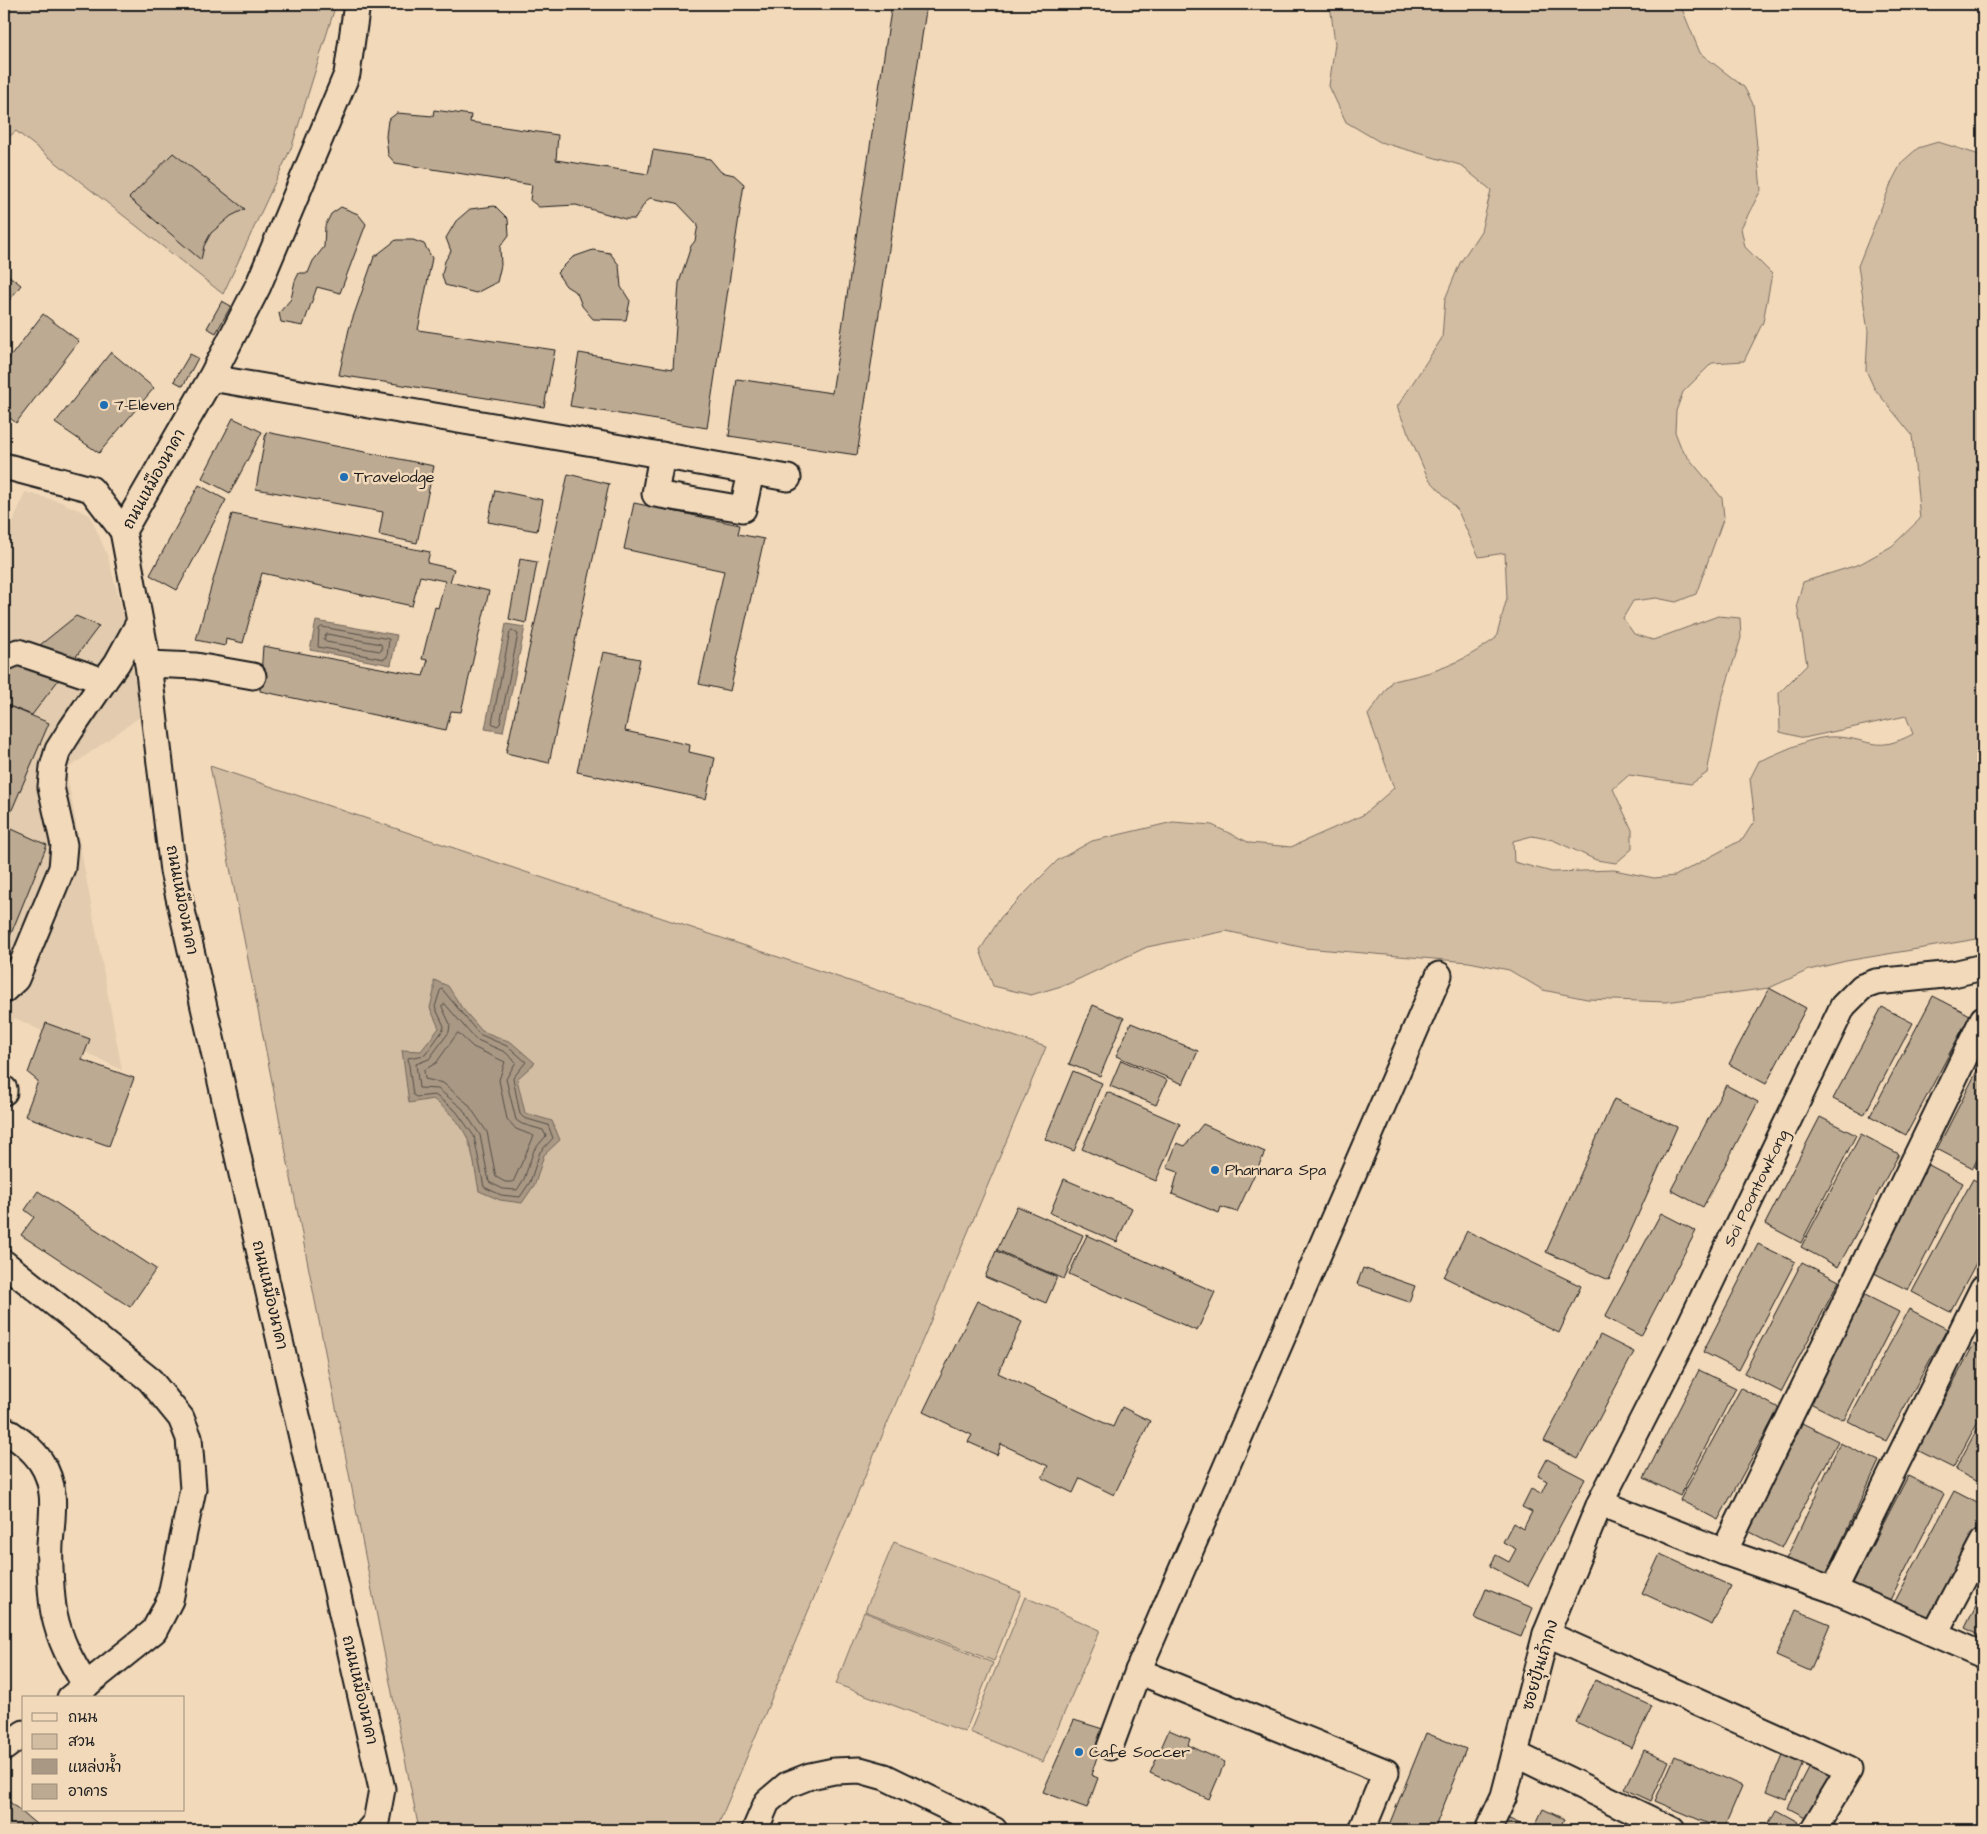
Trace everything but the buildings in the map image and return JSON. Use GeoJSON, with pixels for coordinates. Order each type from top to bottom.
{"type":"FeatureCollection","features":[{"type":"Feature","properties":{"kind":"street","name":"ถนนเหมืองนาคา"},"geometry":{"type":"LineString","coordinates":[[358,4],[347,74],[258,286],[211,378],[123,531],[148,664],[173,871],[382,1789],[376,1822],[370,1830]]}},
{"type":"Feature","properties":{"kind":"street"},"geometry":{"type":"LineString","coordinates":[[211,378],[788,478]]}},
{"type":"Feature","properties":{"kind":"street"},"geometry":{"type":"LineString","coordinates":[[662,455],[655,494],[743,509],[751,472]]}},
{"type":"Feature","properties":{"kind":"street"},"geometry":{"type":"LineString","coordinates":[[4,466],[91,490],[123,531]]}},
{"type":"Feature","properties":{"kind":"street"},"geometry":{"type":"LineString","coordinates":[[4,990],[16,980],[62,868],[64,845],[50,787],[58,750],[117,663],[139,622]]}},
{"type":"Feature","properties":{"kind":"street"},"geometry":{"type":"LineString","coordinates":[[4,658],[18,652],[104,681]]}},
{"type":"Feature","properties":{"kind":"street"},"geometry":{"type":"LineString","coordinates":[[148,664],[196,666],[253,676]]}},
{"type":"Feature","properties":{"kind":"street","name":"Soi Poontowkong"},"geometry":{"type":"LineString","coordinates":[[1600,1503],[1678,1350],[1843,1006],[1862,987],[1876,982],[1953,974],[1983,967]]}},
{"type":"Feature","properties":{"kind":"street"},"geometry":{"type":"LineString","coordinates":[[1110,1747],[1138,1672],[1439,975]]}},
{"type":"Feature","properties":{"kind":"street"},"geometry":{"type":"LineString","coordinates":[[1724,1552],[1983,1019]]}},
{"type":"Feature","properties":{"kind":"street"},"geometry":{"type":"LineString","coordinates":[[4,1263],[150,1380],[181,1418],[189,1438],[193,1489],[170,1600],[154,1631],[78,1692],[53,1611],[50,1546],[54,1500],[49,1478],[36,1456],[26,1445],[4,1429]]}},
{"type":"Feature","properties":{"kind":"street"},"geometry":{"type":"LineString","coordinates":[[1834,1590],[1983,1288]]}},
{"type":"Feature","properties":{"kind":"street"},"geometry":{"type":"LineString","coordinates":[[1600,1503],[1724,1552],[1834,1590],[1983,1655]]}},
{"type":"Feature","properties":{"kind":"street","name":"ซอยปุ้นเถ้ากง"},"geometry":{"type":"LineString","coordinates":[[1488,1830],[1504,1796],[1546,1634],[1600,1503]]}},
{"type":"Feature","properties":{"kind":"street"},"geometry":{"type":"LineString","coordinates":[[1935,1633],[1983,1542]]}},
{"type":"Feature","properties":{"kind":"street"},"geometry":{"type":"LineString","coordinates":[[1546,1634],[1849,1770],[1813,1830]]}},
{"type":"Feature","properties":{"kind":"street"},"geometry":{"type":"LineString","coordinates":[[1138,1672],[1386,1772],[1362,1830]]}},
{"type":"Feature","properties":{"kind":"street"},"geometry":{"type":"LineString","coordinates":[[4,1748],[22,1734]]}},
{"type":"Feature","properties":{"kind":"street"},"geometry":{"type":"LineString","coordinates":[[1515,1754],[1663,1828]]}},
{"type":"Feature","properties":{"kind":"street"},"geometry":{"type":"LineString","coordinates":[[754,1830],[767,1802],[787,1785],[810,1776],[834,1771],[860,1770],[885,1777],[994,1830]]}},
{"type":"Feature","properties":{"kind":"shaded area"},"geometry":{"type":"Polygon","coordinates":[[[25,492],[58,501],[90,515],[108,557],[123,614],[141,716],[66,770],[122,1070],[15,1018],[4,1029],[4,546],[25,492]]]}},
{"type":"Feature","properties":{"kind":"green space"},"geometry":{"type":"Polygon","coordinates":[[[4,4],[336,4],[292,146],[223,294],[16,131],[4,141],[4,4]]]}},
{"type":"Feature","properties":{"kind":"green space"},"geometry":{"type":"Polygon","coordinates":[[[1330,4],[1680,4],[1700,53],[1744,87],[1753,104],[1761,190],[1741,228],[1745,247],[1772,274],[1763,322],[1744,361],[1712,363],[1683,392],[1676,411],[1675,432],[1682,450],[1722,498],[1724,517],[1696,594],[1676,602],[1656,598],[1633,601],[1623,618],[1634,634],[1653,640],[1718,616],[1740,618],[1741,638],[1721,701],[1707,773],[1691,784],[1629,775],[1613,789],[1632,830],[1632,849],[1616,863],[1596,860],[1553,840],[1532,836],[1513,841],[1514,862],[1552,872],[1614,870],[1654,878],[1675,876],[1743,839],[1755,820],[1750,779],[1759,761],[1808,741],[1827,737],[1849,738],[1881,744],[1900,740],[1913,734],[1906,716],[1804,738],[1780,732],[1779,693],[1807,665],[1797,604],[1803,582],[1860,564],[1892,546],[1920,519],[1912,435],[1874,388],[1866,370],[1868,331],[1858,266],[1892,181],[1902,162],[1918,148],[1938,142],[1983,156],[1983,938],[1846,961],[1809,970],[1769,988],[1666,1002],[1587,999],[1543,990],[1509,970],[1469,962],[1305,948],[1226,931],[1147,947],[1068,984],[1031,995],[993,986],[980,950],[1001,917],[1058,860],[1092,841],[1173,822],[1212,825],[1250,843],[1291,847],[1363,815],[1394,788],[1368,715],[1392,681],[1421,675],[1447,666],[1471,655],[1496,638],[1507,598],[1505,553],[1479,557],[1457,509],[1428,478],[1397,407],[1442,338],[1445,299],[1460,263],[1481,231],[1491,190],[1460,165],[1380,142],[1346,122],[1329,86],[1335,44],[1330,4]]]}},
{"type":"Feature","properties":{"kind":"green space"},"geometry":{"type":"Polygon","coordinates":[[[210,766],[1046,1047],[716,1830],[419,1830],[210,766]]]}},
{"type":"Feature","properties":{"kind":"green space"},"geometry":{"type":"Polygon","coordinates":[[[894,1542],[1021,1592],[994,1661],[865,1611],[894,1542]]]}},
{"type":"Feature","properties":{"kind":"green space"},"geometry":{"type":"Polygon","coordinates":[[[1025,1597],[1100,1630],[1043,1762],[970,1732],[1025,1597]]]}},
{"type":"Feature","properties":{"kind":"green space"},"geometry":{"type":"Polygon","coordinates":[[[864,1612],[993,1663],[965,1732],[836,1684],[864,1612]]]}},
{"type":"Feature","properties":{"kind":"water"},"geometry":{"type":"Polygon","coordinates":[[[316,621],[397,635],[391,665],[310,650],[316,621]]]}},
{"type":"Feature","properties":{"kind":"water"},"geometry":{"type":"Polygon","coordinates":[[[506,624],[525,627],[503,732],[485,729],[506,624]]]}},
{"type":"Feature","properties":{"kind":"water"},"geometry":{"type":"Polygon","coordinates":[[[434,980],[448,986],[462,1008],[482,1031],[511,1042],[535,1063],[517,1079],[525,1113],[552,1121],[560,1140],[544,1155],[535,1184],[522,1203],[500,1200],[479,1191],[468,1139],[456,1120],[433,1099],[409,1103],[402,1050],[421,1051],[439,1028],[430,1008],[434,991],[434,980]]]}},
{"type":"Feature","properties":{"kind":"place","name":"7-Eleven"},"geometry":{"type":"Point","coordinates":[104,405]}},
{"type":"Feature","properties":{"kind":"place","name":"Travelodge"},"geometry":{"type":"Point","coordinates":[344,477]}},
{"type":"Feature","properties":{"kind":"place","name":"Phannara Spa"},"geometry":{"type":"Point","coordinates":[1215,1170]}},
{"type":"Feature","properties":{"kind":"place","name":"Cafe Soccer"},"geometry":{"type":"Point","coordinates":[1079,1752]}}]}
